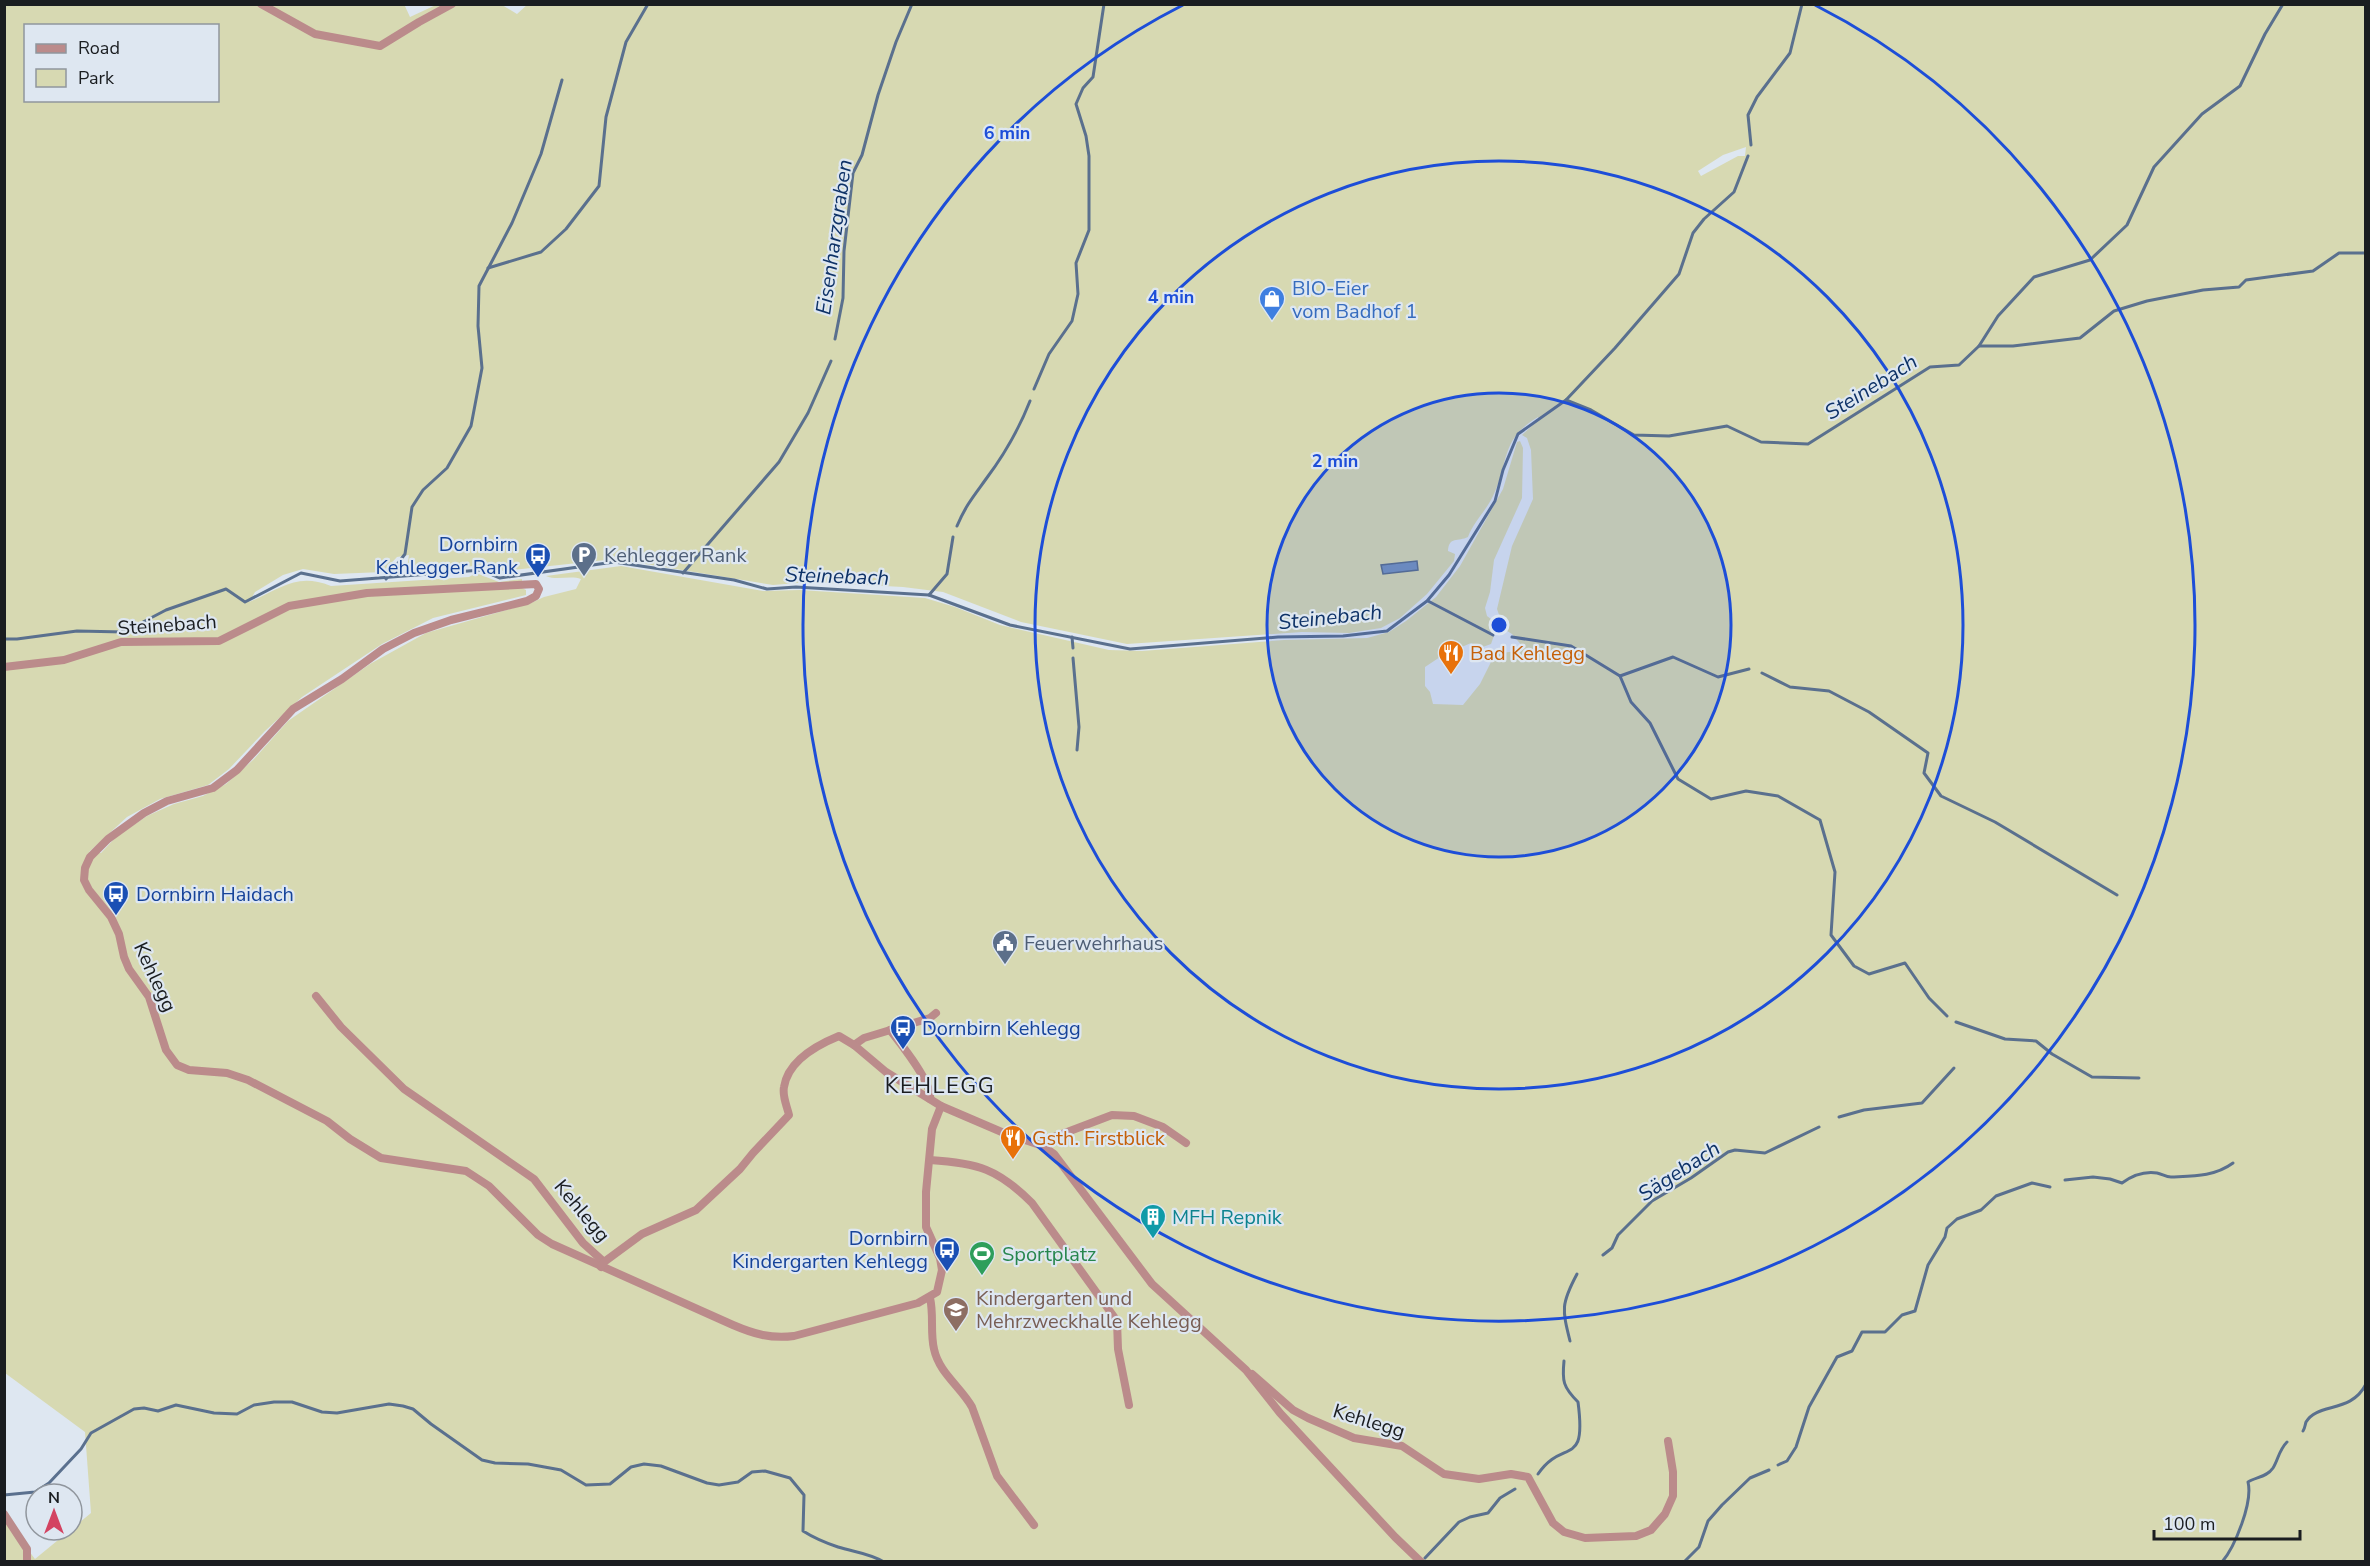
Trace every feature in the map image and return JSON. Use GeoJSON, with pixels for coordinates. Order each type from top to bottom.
{"type":"FeatureCollection","features":[{"type":"Feature","properties":{"kind":"street"},"geometry":{"type":"LineString","coordinates":[[261,4],[315,34],[380,46],[452,4]]}},
{"type":"Feature","properties":{"kind":"street","name":"Steinebach"},"geometry":{"type":"LineString","coordinates":[[4,667],[64,660],[121,642],[219,641],[289,606],[367,593],[496,587],[528,583],[536,584],[539,589]]}},
{"type":"Feature","properties":{"kind":"street","name":"Kehlegg"},"geometry":{"type":"LineString","coordinates":[[539,589],[536,596],[527,601],[451,620],[414,633],[383,649],[342,679],[293,709],[237,770],[213,788],[167,801],[144,813],[108,839],[90,857],[85,868],[84,880],[89,890],[111,917],[119,934],[129,969],[149,997],[166,1050],[177,1065],[189,1070],[227,1073],[248,1080],[327,1120],[350,1139],[381,1158],[466,1171],[489,1186],[538,1235],[754,1334],[774,1338],[794,1336],[930,1298]]}},
{"type":"Feature","properties":{"kind":"street","name":"Kehlegg"},"geometry":{"type":"LineString","coordinates":[[316,996],[341,1027],[404,1089],[534,1179],[602,1265]]}},
{"type":"Feature","properties":{"kind":"street"},"geometry":{"type":"LineString","coordinates":[[854,1045],[864,1038],[930,1018],[936,1013]]}},
{"type":"Feature","properties":{"kind":"street"},"geometry":{"type":"LineString","coordinates":[[890,1030],[911,1056],[930,1091],[930,1099]]}},
{"type":"Feature","properties":{"kind":"street","name":"Kehlegg"},"geometry":{"type":"LineString","coordinates":[[602,1265],[642,1234],[696,1210],[740,1169],[789,1115],[784,1095],[784,1085],[789,1073],[804,1055],[839,1036],[854,1045],[886,1072],[941,1106],[1004,1133],[1043,1146],[1063,1164],[1152,1284],[1246,1370],[1280,1413],[1421,1562]]}},
{"type":"Feature","properties":{"kind":"street"},"geometry":{"type":"LineString","coordinates":[[941,1106],[932,1129],[926,1192],[926,1227],[940,1258],[942,1270],[937,1292],[930,1298],[935,1354],[943,1371],[966,1396],[972,1407],[997,1476],[1034,1525]]}},
{"type":"Feature","properties":{"kind":"street"},"geometry":{"type":"LineString","coordinates":[[1043,1146],[1054,1137],[1112,1115],[1134,1116],[1163,1127],[1186,1143]]}},
{"type":"Feature","properties":{"kind":"street"},"geometry":{"type":"LineString","coordinates":[[930,1160],[966,1162],[989,1170],[1019,1190],[1032,1203],[1117,1322],[1118,1350],[1129,1405]]}},
{"type":"Feature","properties":{"kind":"street","name":"Kehlegg"},"geometry":{"type":"LineString","coordinates":[[1246,1370],[1262,1380],[1293,1410],[1308,1418],[1354,1438],[1402,1446],[1444,1474],[1479,1479],[1511,1474],[1524,1475],[1528,1477],[1553,1523],[1564,1532],[1585,1538],[1636,1536],[1651,1530],[1665,1515],[1673,1496],[1673,1472],[1668,1441]]}},
{"type":"Feature","properties":{"kind":"street"},"geometry":{"type":"LineString","coordinates":[[4,1515],[27,1550],[27,1562]]}},
{"type":"Feature","properties":{"kind":"green space"},"geometry":{"type":"Polygon","coordinates":[[[404,4],[410,17],[438,4],[502,5],[517,14],[528,4],[2365,5],[2365,1561],[5,1562],[4,1518],[35,1559],[56,1542],[84,1542],[84,1519],[91,1513],[85,1432],[5,1373],[5,5],[404,4]],[[1746,147],[1723,155],[1698,171],[1701,176],[1738,156],[1745,156],[1746,147]],[[1538,417],[1526,425],[1511,443],[1490,501],[1468,537],[1450,543],[1448,551],[1455,554],[1454,561],[1427,594],[1400,618],[1381,628],[1349,633],[1302,632],[1127,644],[1021,622],[943,592],[903,587],[810,582],[773,585],[615,559],[503,571],[484,566],[407,568],[409,555],[397,557],[383,572],[334,574],[303,569],[283,575],[255,592],[249,602],[298,581],[319,582],[331,586],[469,577],[476,573],[499,582],[522,579],[522,588],[526,590],[526,595],[433,618],[382,644],[302,697],[229,769],[208,785],[160,799],[127,817],[89,852],[101,853],[116,837],[147,816],[174,804],[203,796],[226,784],[253,760],[288,721],[370,664],[426,633],[576,589],[581,579],[546,576],[621,566],[763,591],[800,590],[925,598],[1000,625],[1109,650],[1142,651],[1284,640],[1367,638],[1389,632],[1436,597],[1460,566],[1503,489],[1517,442],[1520,441],[1523,448],[1522,498],[1494,560],[1490,592],[1485,608],[1496,630],[1491,644],[1480,648],[1471,643],[1443,655],[1425,667],[1425,686],[1430,692],[1433,704],[1463,705],[1480,684],[1495,654],[1516,651],[1523,647],[1512,634],[1504,629],[1497,609],[1512,546],[1533,499],[1531,450],[1527,438],[1522,435],[1538,420],[1538,417]]]}},
{"type":"Feature","properties":{"kind":"water"},"geometry":{"type":"Polygon","coordinates":[[[1417,561],[1418,570],[1383,574],[1381,565],[1417,561]]]}},
{"type":"Feature","properties":{"kind":"waterway"},"geometry":{"type":"LineString","coordinates":[[488,268],[541,252],[566,229],[599,186],[606,117],[626,42],[648,4]]}},
{"type":"Feature","properties":{"kind":"waterway","name":"Eisenharzgraben"},"geometry":{"type":"LineString","coordinates":[[835,339],[843,298],[844,251],[853,173],[862,155],[878,95],[896,42],[912,4]]}},
{"type":"Feature","properties":{"kind":"waterway"},"geometry":{"type":"LineString","coordinates":[[1034,389],[1049,354],[1072,321],[1078,294],[1076,263],[1089,230],[1089,156],[1086,136],[1076,104],[1083,88],[1093,77],[1104,4]]}},
{"type":"Feature","properties":{"kind":"waterway","name":"Steinebach"},"geometry":{"type":"LineString","coordinates":[[1751,145],[1748,115],[1757,97],[1790,53],[1802,4]]}},
{"type":"Feature","properties":{"kind":"waterway","name":"Steinebach"},"geometry":{"type":"LineString","coordinates":[[1566,400],[1591,410],[1634,435],[1669,436],[1727,426],[1761,442],[1808,444],[1930,367],[1959,365],[1979,346],[1998,316],[2034,277],[2090,260],[2127,225],[2154,167],[2202,114],[2240,86],[2265,34],[2283,4]]}},
{"type":"Feature","properties":{"kind":"waterway"},"geometry":{"type":"LineString","coordinates":[[386,579],[405,554],[412,507],[423,490],[447,468],[471,426],[482,368],[478,326],[479,286],[512,223],[541,154],[562,80]]}},
{"type":"Feature","properties":{"kind":"waterway","name":"Steinebach"},"geometry":{"type":"LineString","coordinates":[[4,639],[77,631],[124,632],[166,610],[226,589],[245,602],[301,573],[340,581],[481,570],[500,578],[614,562],[734,580],[767,589],[796,587],[929,595],[1010,625],[1130,649],[1278,637],[1343,636],[1387,631],[1427,601],[1449,575],[1495,501],[1503,470],[1518,434],[1566,400],[1679,274],[1693,233],[1704,219],[1734,192],[1748,156]]}},
{"type":"Feature","properties":{"kind":"waterway"},"geometry":{"type":"LineString","coordinates":[[1979,346],[2013,346],[2080,338],[2114,311],[2147,301],[2203,290],[2239,287],[2246,280],[2313,271],[2339,253],[2366,253]]}},
{"type":"Feature","properties":{"kind":"waterway","name":"Eisenharzgraben"},"geometry":{"type":"LineString","coordinates":[[683,573],[779,462],[808,413],[831,361]]}},
{"type":"Feature","properties":{"kind":"waterway"},"geometry":{"type":"LineString","coordinates":[[957,526],[970,501],[1011,442],[1030,401]]}},
{"type":"Feature","properties":{"kind":"waterway"},"geometry":{"type":"LineString","coordinates":[[929,595],[947,574],[953,537]]}},
{"type":"Feature","properties":{"kind":"waterway"},"geometry":{"type":"LineString","coordinates":[[1428,601],[1493,635]]}},
{"type":"Feature","properties":{"kind":"waterway"},"geometry":{"type":"LineString","coordinates":[[1072,637],[1073,648]]}},
{"type":"Feature","properties":{"kind":"waterway"},"geometry":{"type":"LineString","coordinates":[[1512,637],[1571,646],[1620,676],[1673,657],[1718,677],[1749,669]]}},
{"type":"Feature","properties":{"kind":"waterway"},"geometry":{"type":"LineString","coordinates":[[1073,658],[1079,727],[1077,750]]}},
{"type":"Feature","properties":{"kind":"waterway"},"geometry":{"type":"LineString","coordinates":[[1762,673],[1790,687],[1829,691],[1869,712],[1928,753],[1924,773],[1941,796],[1995,822],[2117,895]]}},
{"type":"Feature","properties":{"kind":"waterway"},"geometry":{"type":"LineString","coordinates":[[1620,676],[1631,702],[1650,723],[1678,779],[1711,799],[1746,791],[1778,796],[1820,820],[1835,872],[1831,935],[1854,966],[1869,974],[1905,963],[1929,998],[1947,1016]]}},
{"type":"Feature","properties":{"kind":"waterway"},"geometry":{"type":"LineString","coordinates":[[1956,1022],[2005,1039],[2036,1041],[2052,1054],[2092,1077],[2139,1078]]}},
{"type":"Feature","properties":{"kind":"waterway","name":"Sägebach"},"geometry":{"type":"LineString","coordinates":[[1839,1117],[1864,1110],[1922,1103],[1954,1068]]}},
{"type":"Feature","properties":{"kind":"waterway","name":"Sägebach"},"geometry":{"type":"LineString","coordinates":[[1603,1255],[1612,1248],[1618,1235],[1652,1201],[1691,1178],[1728,1152],[1735,1150],[1765,1153],[1819,1127]]}},
{"type":"Feature","properties":{"kind":"waterway"},"geometry":{"type":"LineString","coordinates":[[2065,1180],[2093,1177],[2122,1183],[2143,1173],[2157,1173],[2167,1177],[2195,1176],[2218,1171],[2233,1163]]}},
{"type":"Feature","properties":{"kind":"waterway"},"geometry":{"type":"LineString","coordinates":[[1778,1465],[1787,1461],[1796,1447],[1809,1407],[1837,1357],[1852,1351],[1862,1332],[1885,1332],[1902,1315],[1915,1311],[1928,1265],[1945,1237],[1947,1228],[1957,1219],[1981,1210],[1996,1196],[2032,1183],[2050,1187]]}},
{"type":"Feature","properties":{"kind":"waterway","name":"Sägebach"},"geometry":{"type":"LineString","coordinates":[[1570,1341],[1564,1307],[1577,1274]]}},
{"type":"Feature","properties":{"kind":"waterway","name":"Sägebach"},"geometry":{"type":"LineString","coordinates":[[1538,1474],[1547,1463],[1571,1450],[1579,1437],[1578,1402],[1565,1383],[1564,1361]]}},
{"type":"Feature","properties":{"kind":"waterway"},"geometry":{"type":"LineString","coordinates":[[2303,1431],[2311,1416],[2352,1400],[2366,1384]]}},
{"type":"Feature","properties":{"kind":"waterway"},"geometry":{"type":"LineString","coordinates":[[4,1495],[35,1492],[49,1483],[81,1449],[91,1433],[134,1409],[144,1408],[158,1411],[176,1405],[214,1413],[237,1414],[254,1405],[292,1402],[322,1412],[337,1413],[389,1404],[413,1409],[482,1460],[495,1463],[528,1464],[561,1470],[586,1485],[610,1484],[631,1467],[644,1464],[661,1466],[707,1483],[719,1485],[738,1482],[752,1472],[765,1471],[790,1478],[804,1495],[803,1531],[829,1544],[884,1562]]}},
{"type":"Feature","properties":{"kind":"waterway"},"geometry":{"type":"LineString","coordinates":[[2222,1562],[2242,1524],[2248,1501],[2248,1482],[2271,1471],[2287,1442]]}},
{"type":"Feature","properties":{"kind":"waterway"},"geometry":{"type":"LineString","coordinates":[[1684,1562],[1699,1547],[1708,1521],[1722,1505],[1750,1478],[1769,1470]]}},
{"type":"Feature","properties":{"kind":"waterway","name":"Sägebach"},"geometry":{"type":"LineString","coordinates":[[1425,1558],[1459,1522],[1488,1513],[1500,1498],[1515,1489]]}},
{"type":"Feature","properties":{"kind":"place","name":"BIO-Eier vom Badhof 1"},"geometry":{"type":"Point","coordinates":[1272,322]}},
{"type":"Feature","properties":{"kind":"place","name":"Kehlegger Rank"},"geometry":{"type":"Point","coordinates":[584,578]}},
{"type":"Feature","properties":{"kind":"place","name":"Dornbirn Kehlegger Rank"},"geometry":{"type":"Point","coordinates":[538,579]}},
{"type":"Feature","properties":{"kind":"place","name":"Bad Kehlegg"},"geometry":{"type":"Point","coordinates":[1451,676]}},
{"type":"Feature","properties":{"kind":"place","name":"Dornbirn Haidach"},"geometry":{"type":"Point","coordinates":[116,917]}},
{"type":"Feature","properties":{"kind":"place","name":"Feuerwehrhaus"},"geometry":{"type":"Point","coordinates":[1005,966]}},
{"type":"Feature","properties":{"kind":"place","name":"Dornbirn Kehlegg"},"geometry":{"type":"Point","coordinates":[903,1051]}},
{"type":"Feature","properties":{"kind":"place","name":"Gsth. Firstblick"},"geometry":{"type":"Point","coordinates":[1013,1161]}},
{"type":"Feature","properties":{"kind":"place","name":"MFH Repnik"},"geometry":{"type":"Point","coordinates":[1153,1240]}},
{"type":"Feature","properties":{"kind":"place","name":"Dornbirn Kindergarten Kehlegg"},"geometry":{"type":"Point","coordinates":[947,1273]}},
{"type":"Feature","properties":{"kind":"place","name":"Sportplatz"},"geometry":{"type":"Point","coordinates":[982,1277]}},
{"type":"Feature","properties":{"kind":"place","name":"Kindergarten und Mehrzweckhalle Kehlegg"},"geometry":{"type":"Point","coordinates":[956,1333]}},
{"type":"Feature","properties":{"kind":"district","name":"KEHLEGG"},"geometry":{"type":"Point","coordinates":[940,1086]}}]}
